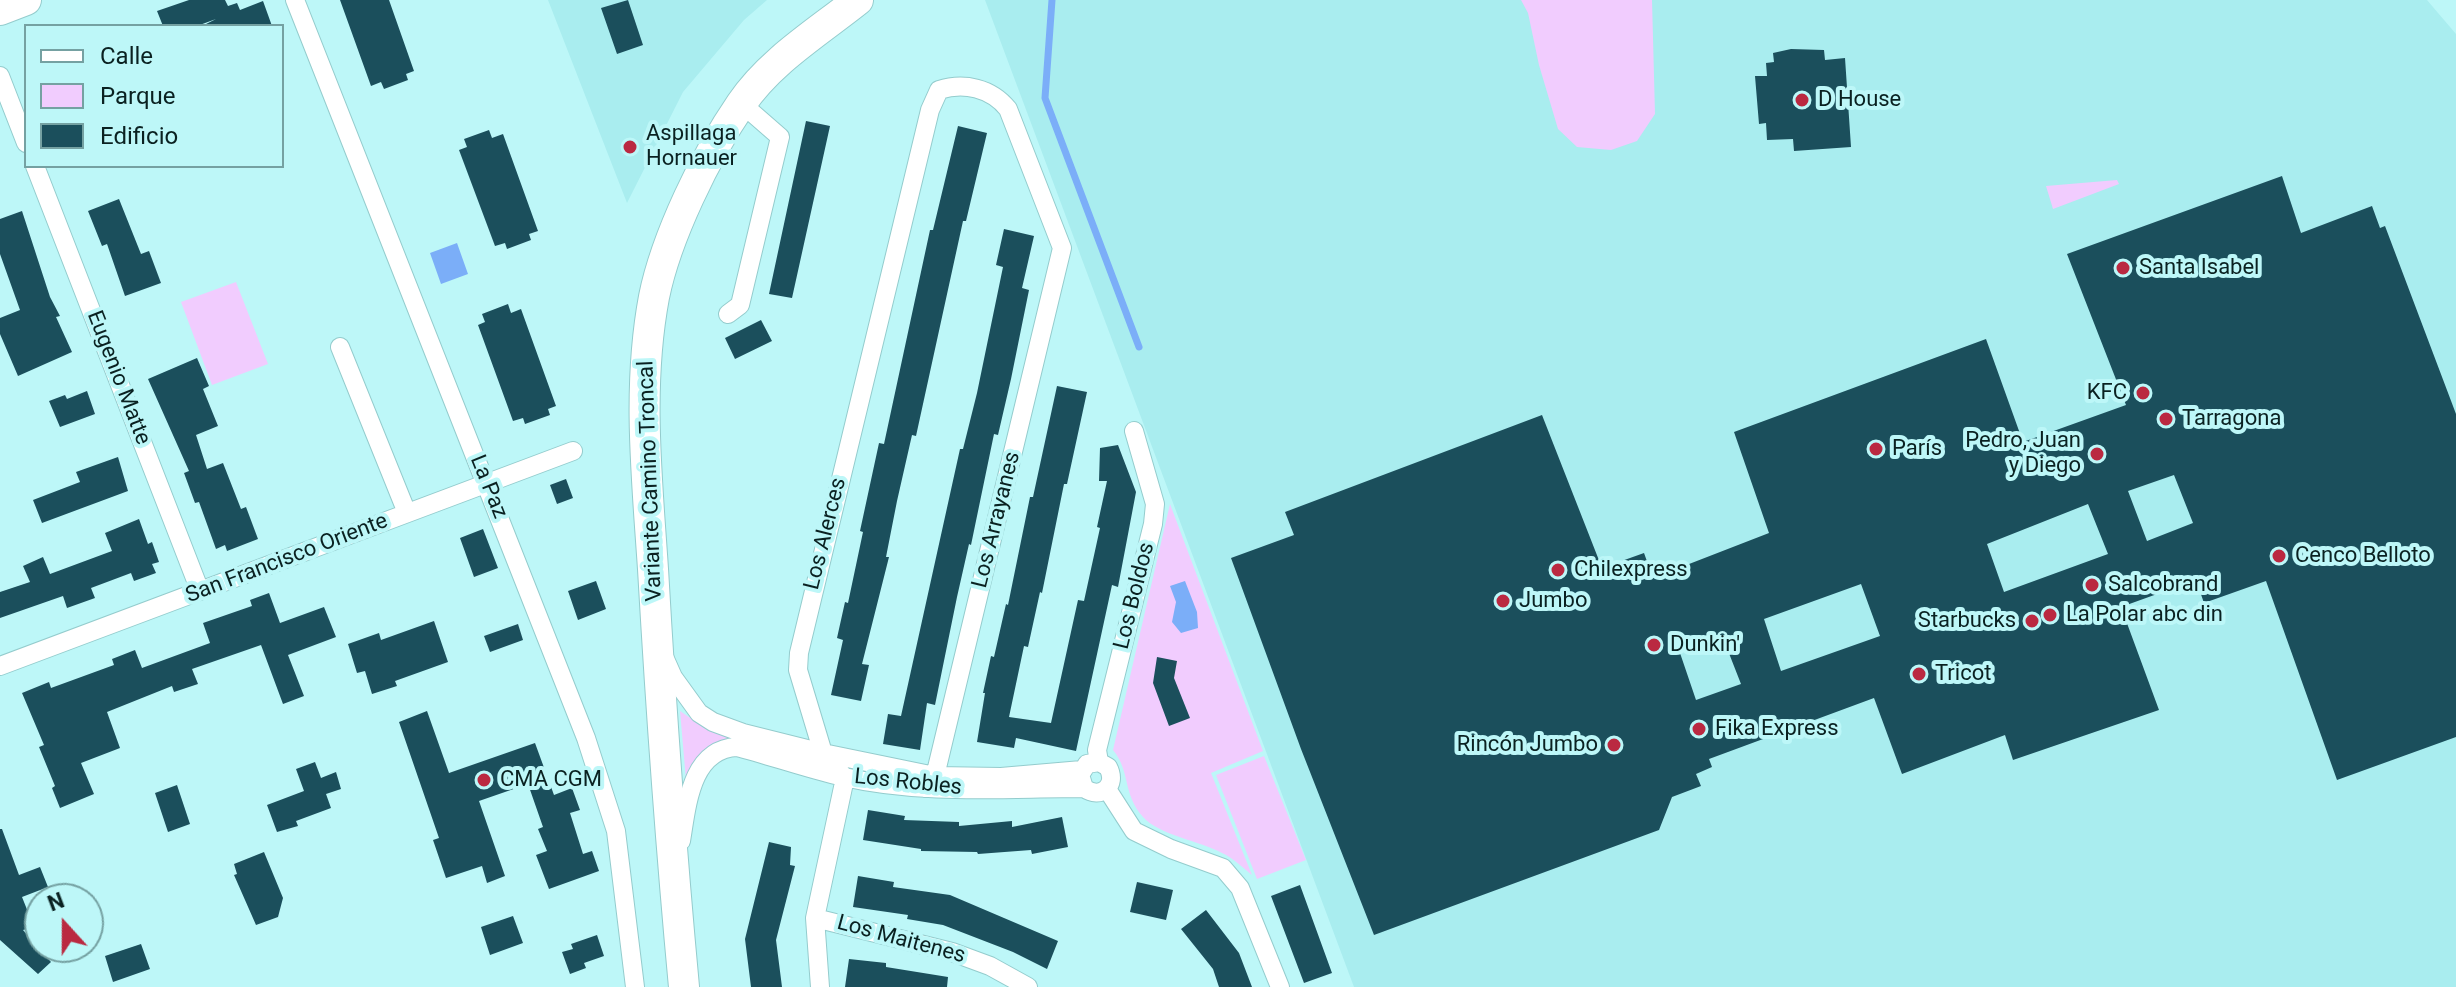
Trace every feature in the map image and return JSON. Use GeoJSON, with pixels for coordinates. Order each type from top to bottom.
{"type":"FeatureCollection","features":[{"type":"Feature","properties":{"kind":"main road"},"geometry":{"type":"LineString","coordinates":[[0,10],[26,0]]}},
{"type":"Feature","properties":{"kind":"main road"},"geometry":{"type":"LineString","coordinates":[[766,73],[828,0]]}},
{"type":"Feature","properties":{"kind":"main road","name":"Variante Camino Troncal"},"geometry":{"type":"LineString","coordinates":[[684,987],[646,451],[648,336],[655,293],[677,226],[704,165],[741,103],[766,73],[858,0]]}},
{"type":"Feature","properties":{"kind":"street","name":"La Paz"},"geometry":{"type":"LineString","coordinates":[[295,0],[586,738],[616,831],[635,987]]}},
{"type":"Feature","properties":{"kind":"street"},"geometry":{"type":"LineString","coordinates":[[0,76],[24,138]]}},
{"type":"Feature","properties":{"kind":"street","name":"Los Alerces"},"geometry":{"type":"LineString","coordinates":[[845,778],[823,753],[798,670],[803,628],[930,110],[939,90],[951,86],[976,88],[993,94],[1008,109],[1062,248]]}},
{"type":"Feature","properties":{"kind":"street"},"geometry":{"type":"LineString","coordinates":[[728,314],[740,305],[780,137],[741,103]]}},
{"type":"Feature","properties":{"kind":"street","name":"Eugenio Matte"},"geometry":{"type":"LineString","coordinates":[[36,168],[200,591]]}},
{"type":"Feature","properties":{"kind":"street","name":"Los Arrayanes"},"geometry":{"type":"LineString","coordinates":[[929,782],[1062,248]]}},
{"type":"Feature","properties":{"kind":"street"},"geometry":{"type":"LineString","coordinates":[[340,347],[407,513]]}},
{"type":"Feature","properties":{"kind":"street","name":"Los Boldos"},"geometry":{"type":"LineString","coordinates":[[1088,773],[1097,750],[1153,524],[1155,504],[1134,431]]}},
{"type":"Feature","properties":{"kind":"street","name":"San Francisco Oriente"},"geometry":{"type":"LineString","coordinates":[[0,666],[573,451]]}},
{"type":"Feature","properties":{"kind":"street","name":"Los Robles"},"geometry":{"type":"LineString","coordinates":[[657,640],[673,677],[699,713],[740,740],[845,778],[929,782],[997,791],[1088,773],[1095,793],[1107,789]]}},
{"type":"Feature","properties":{"kind":"street"},"geometry":{"type":"LineString","coordinates":[[676,870],[692,786],[702,764],[719,750],[740,740]]}},
{"type":"Feature","properties":{"kind":"street","name":"Los Robles"},"geometry":{"type":"LineString","coordinates":[[740,740],[823,753],[929,782]]}},
{"type":"Feature","properties":{"kind":"street"},"geometry":{"type":"LineString","coordinates":[[1088,773],[1104,763],[1111,772],[1111,784],[1107,789],[1134,831],[1171,849],[1207,861],[1230,875],[1240,888],[1280,987]]}},
{"type":"Feature","properties":{"kind":"street"},"geometry":{"type":"LineString","coordinates":[[820,987],[815,918],[845,778]]}},
{"type":"Feature","properties":{"kind":"street","name":"Los Maitenes"},"geometry":{"type":"LineString","coordinates":[[815,918],[952,952],[990,966],[1028,987]]}},
{"type":"Feature","properties":{"kind":"shaded area","name":"Aspillaga Hornauer"},"geometry":{"type":"Polygon","coordinates":[[[548,0],[767,0],[744,20],[683,92],[627,203],[548,0]]]}},
{"type":"Feature","properties":{"kind":"shaded area"},"geometry":{"type":"Polygon","coordinates":[[[985,0],[2427,0],[2456,34],[2456,987],[1354,987],[985,0]]]}},
{"type":"Feature","properties":{"kind":"green space"},"geometry":{"type":"Polygon","coordinates":[[[1521,0],[1652,0],[1655,114],[1637,141],[1611,150],[1577,147],[1558,129],[1528,13],[1521,0]]]}},
{"type":"Feature","properties":{"kind":"green space"},"geometry":{"type":"Polygon","coordinates":[[[2117,180],[2119,184],[2053,209],[2046,186],[2117,180]]]}},
{"type":"Feature","properties":{"kind":"green space"},"geometry":{"type":"Polygon","coordinates":[[[236,282],[268,364],[212,385],[181,302],[236,282]]]}},
{"type":"Feature","properties":{"kind":"green space"},"geometry":{"type":"Polygon","coordinates":[[[1170,504],[1263,751],[1211,773],[1252,875],[1226,855],[1159,829],[1143,817],[1132,800],[1119,758],[1113,750],[1170,504]]]}},
{"type":"Feature","properties":{"kind":"green space"},"geometry":{"type":"Polygon","coordinates":[[[680,711],[705,728],[734,738],[705,753],[686,780],[680,711]]]}},
{"type":"Feature","properties":{"kind":"green space"},"geometry":{"type":"Polygon","coordinates":[[[1264,756],[1306,860],[1257,879],[1216,775],[1264,756]]]}},
{"type":"Feature","properties":{"kind":"water"},"geometry":{"type":"Polygon","coordinates":[[[457,243],[468,274],[441,284],[430,253],[457,243]]]}},
{"type":"Feature","properties":{"kind":"water"},"geometry":{"type":"Polygon","coordinates":[[[1185,581],[1197,612],[1198,628],[1181,633],[1172,622],[1176,602],[1170,586],[1185,581]]]}},
{"type":"Feature","properties":{"kind":"building"},"geometry":{"type":"Polygon","coordinates":[[[189,0],[225,0],[228,6],[237,3],[240,10],[263,1],[271,24],[206,24],[216,19],[202,24],[162,24],[157,11],[189,0]]]}},
{"type":"Feature","properties":{"kind":"building"},"geometry":{"type":"Polygon","coordinates":[[[340,0],[389,0],[414,71],[406,74],[408,80],[384,89],[381,82],[371,86],[340,0]]]}},
{"type":"Feature","properties":{"kind":"building"},"geometry":{"type":"Polygon","coordinates":[[[628,0],[643,45],[617,54],[601,8],[628,0]]]}},
{"type":"Feature","properties":{"kind":"building","name":"D House"},"geometry":{"type":"Polygon","coordinates":[[[1791,49],[1824,50],[1825,60],[1845,58],[1851,147],[1794,151],[1793,139],[1767,140],[1766,123],[1759,124],[1755,76],[1767,76],[1766,63],[1774,62],[1773,53],[1791,49]]]}},
{"type":"Feature","properties":{"kind":"building"},"geometry":{"type":"Polygon","coordinates":[[[806,121],[830,126],[792,298],[769,294],[806,121]]]}},
{"type":"Feature","properties":{"kind":"building"},"geometry":{"type":"Polygon","coordinates":[[[958,126],[987,133],[966,221],[963,221],[916,436],[912,435],[897,501],[886,557],[889,557],[862,664],[869,665],[861,701],[831,695],[843,640],[837,638],[845,602],[848,603],[879,443],[884,444],[930,230],[933,230],[958,126]]]}},
{"type":"Feature","properties":{"kind":"building"},"geometry":{"type":"Polygon","coordinates":[[[489,130],[492,138],[503,134],[538,231],[529,234],[531,240],[507,249],[505,243],[495,246],[459,150],[467,147],[464,139],[489,130]]]}},
{"type":"Feature","properties":{"kind":"building","name":"Cenco Belloto"},"geometry":{"type":"Polygon","coordinates":[[[2282,176],[2301,233],[2372,206],[2380,228],[2385,226],[2456,414],[2456,737],[2337,780],[2266,581],[2204,603],[2196,580],[2121,607],[2159,710],[2013,760],[2005,735],[1902,774],[1874,698],[1709,759],[1712,767],[1696,774],[1701,786],[1672,797],[1659,830],[1374,935],[1231,558],[1294,535],[1285,512],[1542,415],[1602,568],[1644,553],[1653,578],[1769,533],[1734,432],[1986,339],[2023,442],[2126,405],[2067,254],[2282,176]],[[2174,475],[2128,491],[2147,541],[2193,523],[2174,475]],[[2088,504],[1987,544],[2004,592],[2108,554],[2088,504]],[[1861,584],[1764,619],[1781,671],[1880,636],[1861,584]],[[1723,638],[1680,653],[1696,700],[1741,684],[1723,638]]]}},
{"type":"Feature","properties":{"kind":"building"},"geometry":{"type":"Polygon","coordinates":[[[119,199],[141,254],[149,251],[161,283],[125,296],[107,244],[102,246],[88,211],[119,199]]]}},
{"type":"Feature","properties":{"kind":"building"},"geometry":{"type":"Polygon","coordinates":[[[22,211],[50,297],[60,316],[56,317],[72,352],[18,376],[0,334],[0,318],[20,310],[0,254],[0,219],[22,211]]]}},
{"type":"Feature","properties":{"kind":"building"},"geometry":{"type":"Polygon","coordinates":[[[1004,229],[1034,236],[1022,288],[1029,290],[998,435],[994,434],[969,544],[935,705],[927,703],[920,750],[883,744],[888,714],[901,716],[960,449],[963,449],[977,393],[1003,267],[996,265],[1004,229]]]}},
{"type":"Feature","properties":{"kind":"building"},"geometry":{"type":"Polygon","coordinates":[[[508,304],[511,313],[521,309],[556,406],[548,409],[550,415],[525,424],[523,418],[513,421],[478,325],[485,322],[482,314],[508,304]]]}},
{"type":"Feature","properties":{"kind":"building"},"geometry":{"type":"Polygon","coordinates":[[[761,320],[772,341],[735,359],[725,338],[761,320]]]}},
{"type":"Feature","properties":{"kind":"building"},"geometry":{"type":"Polygon","coordinates":[[[197,358],[209,386],[203,389],[218,426],[196,435],[207,469],[223,463],[241,509],[246,507],[258,539],[227,551],[225,545],[216,549],[199,502],[195,503],[184,473],[189,471],[148,379],[197,358]]]}},
{"type":"Feature","properties":{"kind":"building"},"geometry":{"type":"Polygon","coordinates":[[[1057,386],[1087,392],[1042,593],[1028,647],[1024,646],[1009,717],[1051,723],[1078,600],[1084,601],[1100,528],[1097,527],[1107,481],[1099,481],[1100,448],[1118,445],[1136,492],[1118,587],[1112,585],[1076,751],[1016,738],[1014,748],[977,742],[991,656],[994,657],[1008,605],[1057,386]]]}},
{"type":"Feature","properties":{"kind":"building"},"geometry":{"type":"Polygon","coordinates":[[[87,391],[95,414],[60,427],[49,401],[65,395],[67,399],[87,391]]]}},
{"type":"Feature","properties":{"kind":"building"},"geometry":{"type":"Polygon","coordinates":[[[118,457],[128,491],[42,523],[33,500],[80,482],[76,472],[118,457]]]}},
{"type":"Feature","properties":{"kind":"building"},"geometry":{"type":"Polygon","coordinates":[[[566,479],[573,498],[557,504],[550,485],[566,479]]]}},
{"type":"Feature","properties":{"kind":"building"},"geometry":{"type":"Polygon","coordinates":[[[139,519],[159,562],[152,564],[156,573],[134,581],[131,573],[91,588],[95,598],[67,608],[63,596],[0,618],[0,592],[30,582],[23,566],[43,557],[50,574],[112,551],[105,533],[139,519]]]}},
{"type":"Feature","properties":{"kind":"building"},"geometry":{"type":"Polygon","coordinates":[[[483,529],[498,568],[474,577],[460,538],[483,529]]]}},
{"type":"Feature","properties":{"kind":"building"},"geometry":{"type":"Polygon","coordinates":[[[596,581],[606,609],[578,620],[568,591],[596,581]]]}},
{"type":"Feature","properties":{"kind":"building"},"geometry":{"type":"Polygon","coordinates":[[[269,593],[280,623],[324,607],[336,637],[288,655],[304,696],[283,704],[261,645],[192,669],[198,684],[174,692],[172,686],[107,712],[120,748],[81,763],[94,794],[60,808],[52,788],[55,786],[39,747],[44,745],[22,693],[49,682],[51,688],[114,665],[112,659],[135,650],[142,668],[210,643],[203,623],[252,606],[250,600],[269,593]]]}},
{"type":"Feature","properties":{"kind":"building"},"geometry":{"type":"Polygon","coordinates":[[[434,621],[448,662],[395,681],[397,686],[372,694],[365,671],[357,673],[348,644],[379,633],[381,640],[434,621]]]}},
{"type":"Feature","properties":{"kind":"building"},"geometry":{"type":"Polygon","coordinates":[[[518,624],[523,640],[490,652],[484,636],[518,624]]]}},
{"type":"Feature","properties":{"kind":"building"},"geometry":{"type":"Polygon","coordinates":[[[1157,657],[1177,661],[1174,678],[1190,718],[1169,726],[1153,683],[1157,657]]]}},
{"type":"Feature","properties":{"kind":"building"},"geometry":{"type":"Polygon","coordinates":[[[427,711],[449,773],[535,743],[554,795],[572,788],[580,810],[570,813],[583,854],[592,851],[599,871],[549,889],[536,855],[547,851],[538,829],[543,827],[528,784],[479,801],[505,876],[487,883],[482,866],[446,878],[433,840],[439,838],[399,722],[427,711]]]}},
{"type":"Feature","properties":{"kind":"building"},"geometry":{"type":"Polygon","coordinates":[[[315,762],[321,778],[336,772],[341,789],[326,794],[331,808],[296,821],[298,826],[277,832],[267,805],[304,791],[296,769],[315,762]]]}},
{"type":"Feature","properties":{"kind":"building"},"geometry":{"type":"Polygon","coordinates":[[[177,785],[190,824],[168,832],[155,793],[177,785]]]}},
{"type":"Feature","properties":{"kind":"building"},"geometry":{"type":"Polygon","coordinates":[[[868,810],[905,816],[904,820],[959,822],[959,826],[1012,821],[1012,827],[1062,817],[1068,847],[1032,854],[1031,850],[978,854],[921,851],[863,840],[868,810]]]}},
{"type":"Feature","properties":{"kind":"building"},"geometry":{"type":"Polygon","coordinates":[[[2,829],[19,875],[40,867],[46,883],[24,883],[24,961],[0,940],[2,829]]]}},
{"type":"Feature","properties":{"kind":"building"},"geometry":{"type":"Polygon","coordinates":[[[769,842],[791,847],[790,865],[795,866],[776,940],[782,987],[751,987],[745,939],[769,842]]]}},
{"type":"Feature","properties":{"kind":"building"},"geometry":{"type":"Polygon","coordinates":[[[264,852],[283,898],[278,917],[256,925],[234,875],[237,874],[234,864],[264,852]]]}},
{"type":"Feature","properties":{"kind":"building"},"geometry":{"type":"Polygon","coordinates":[[[858,876],[894,882],[893,887],[950,895],[1058,941],[1047,969],[1013,952],[943,925],[907,919],[908,915],[853,907],[858,876]]]}},
{"type":"Feature","properties":{"kind":"building"},"geometry":{"type":"Polygon","coordinates":[[[1137,882],[1173,890],[1166,920],[1130,912],[1137,882]]]}},
{"type":"Feature","properties":{"kind":"building"},"geometry":{"type":"Polygon","coordinates":[[[1300,885],[1332,973],[1304,983],[1271,896],[1300,885]]]}},
{"type":"Feature","properties":{"kind":"building"},"geometry":{"type":"Polygon","coordinates":[[[1206,910],[1239,953],[1252,987],[1219,987],[1213,969],[1181,929],[1206,910]]]}},
{"type":"Feature","properties":{"kind":"building"},"geometry":{"type":"Polygon","coordinates":[[[513,916],[523,943],[490,955],[481,927],[513,916]]]}},
{"type":"Feature","properties":{"kind":"building"},"geometry":{"type":"Polygon","coordinates":[[[597,935],[604,956],[584,963],[586,968],[570,974],[562,952],[573,949],[571,944],[597,935]]]}},
{"type":"Feature","properties":{"kind":"building"},"geometry":{"type":"Polygon","coordinates":[[[141,944],[150,969],[113,982],[105,956],[141,944]]]}},
{"type":"Feature","properties":{"kind":"building"},"geometry":{"type":"Polygon","coordinates":[[[849,959],[886,963],[886,967],[948,977],[947,987],[845,987],[849,959]]]}},
{"type":"Feature","properties":{"kind":"building"},"geometry":{"type":"Polygon","coordinates":[[[26,963],[50,963],[38,974],[26,963]]]}},
{"type":"Feature","properties":{"kind":"waterway"},"geometry":{"type":"LineString","coordinates":[[1052,0],[1045,98],[1139,347]]}},
{"type":"Feature","properties":{"kind":"place","name":"D House"},"geometry":{"type":"Point","coordinates":[1802,100]}},
{"type":"Feature","properties":{"kind":"place","name":"Aspillaga Hornauer"},"geometry":{"type":"Point","coordinates":[630,147]}},
{"type":"Feature","properties":{"kind":"place","name":"Santa Isabel"},"geometry":{"type":"Point","coordinates":[2123,268]}},
{"type":"Feature","properties":{"kind":"place","name":"KFC"},"geometry":{"type":"Point","coordinates":[2143,393]}},
{"type":"Feature","properties":{"kind":"place","name":"Tarragona"},"geometry":{"type":"Point","coordinates":[2166,419]}},
{"type":"Feature","properties":{"kind":"place","name":"París"},"geometry":{"type":"Point","coordinates":[1876,449]}},
{"type":"Feature","properties":{"kind":"place","name":"Pedro, Juan y Diego"},"geometry":{"type":"Point","coordinates":[2097,454]}},
{"type":"Feature","properties":{"kind":"place","name":"Cenco Belloto"},"geometry":{"type":"Point","coordinates":[2279,556]}},
{"type":"Feature","properties":{"kind":"place","name":"Chilexpress"},"geometry":{"type":"Point","coordinates":[1558,570]}},
{"type":"Feature","properties":{"kind":"place","name":"Salcobrand"},"geometry":{"type":"Point","coordinates":[2092,585]}},
{"type":"Feature","properties":{"kind":"place","name":"Jumbo"},"geometry":{"type":"Point","coordinates":[1503,601]}},
{"type":"Feature","properties":{"kind":"place","name":"La Polar abc din"},"geometry":{"type":"Point","coordinates":[2050,615]}},
{"type":"Feature","properties":{"kind":"place","name":"Starbucks"},"geometry":{"type":"Point","coordinates":[2032,621]}},
{"type":"Feature","properties":{"kind":"place","name":"Dunkin'"},"geometry":{"type":"Point","coordinates":[1654,645]}},
{"type":"Feature","properties":{"kind":"place","name":"Tricot"},"geometry":{"type":"Point","coordinates":[1919,674]}},
{"type":"Feature","properties":{"kind":"place","name":"Fika Express"},"geometry":{"type":"Point","coordinates":[1699,729]}},
{"type":"Feature","properties":{"kind":"place","name":"Rincón Jumbo"},"geometry":{"type":"Point","coordinates":[1614,745]}},
{"type":"Feature","properties":{"kind":"place","name":"CMA CGM"},"geometry":{"type":"Point","coordinates":[484,780]}}]}
